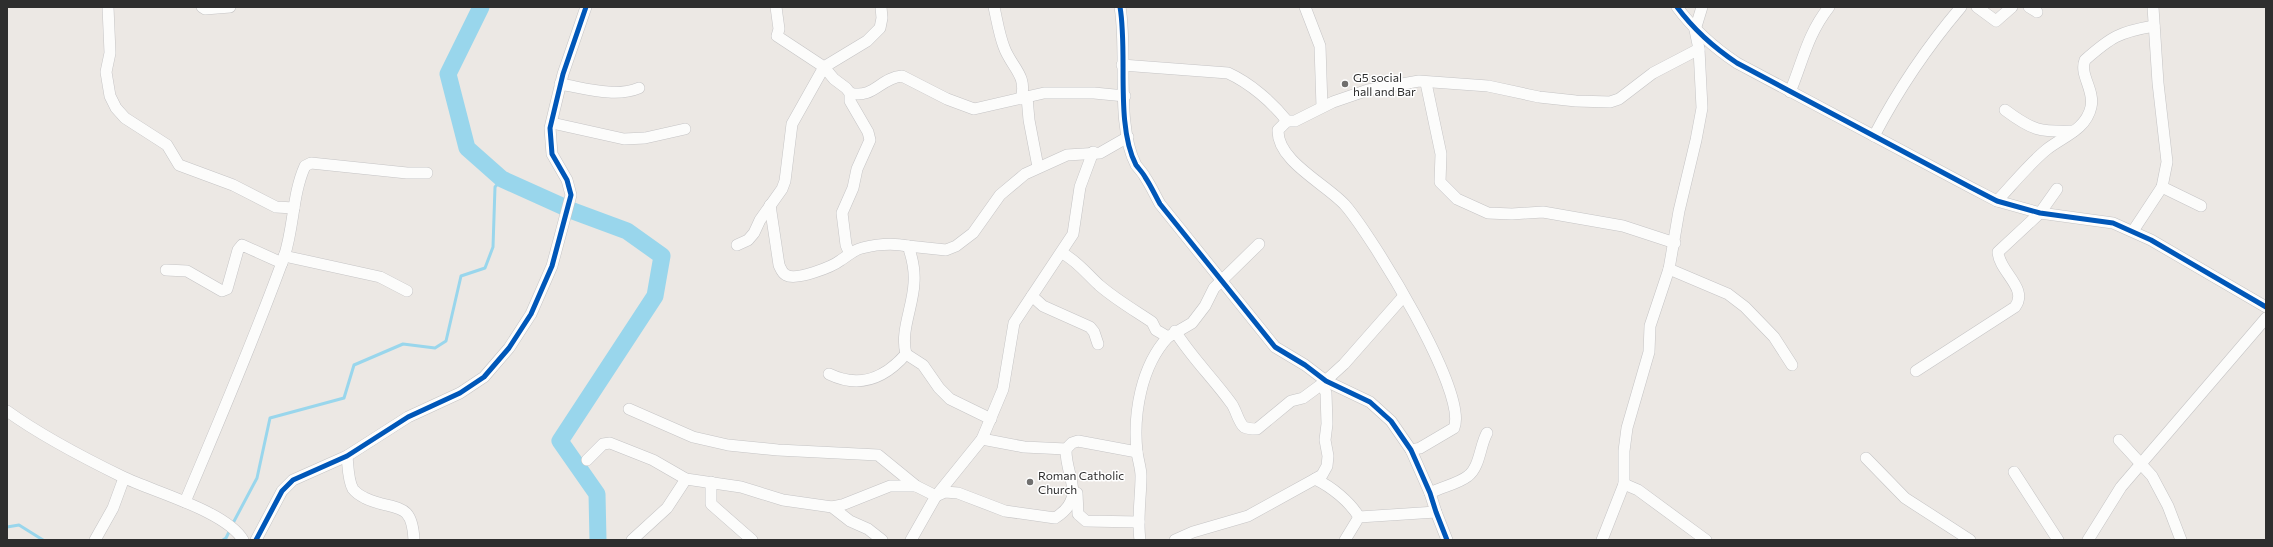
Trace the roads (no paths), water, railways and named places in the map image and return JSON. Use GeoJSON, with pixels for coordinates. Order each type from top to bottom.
{"type":"FeatureCollection","features":[{"type":"Feature","properties":{"kind":"street"},"geometry":{"type":"LineString","coordinates":[[108,7],[110,53],[106,72],[110,96],[116,108],[125,118],[156,136],[167,145],[179,165],[233,186],[276,207],[294,208]]}},
{"type":"Feature","properties":{"kind":"street"},"geometry":{"type":"LineString","coordinates":[[202,7],[205,9],[230,7]]}},
{"type":"Feature","properties":{"kind":"street"},"geometry":{"type":"LineString","coordinates":[[256,540],[282,491],[293,480],[347,456],[408,417],[460,393],[484,377],[495,367],[509,348],[537,302],[552,266],[571,195],[567,180],[552,154],[550,143],[552,123],[560,84],[586,7]]}},
{"type":"Feature","properties":{"kind":"street"},"geometry":{"type":"LineString","coordinates":[[776,7],[779,29],[777,36],[824,67],[850,92],[862,95],[895,77],[902,76],[965,107],[974,109],[1024,98],[1065,92],[1125,96]]}},
{"type":"Feature","properties":{"kind":"street"},"geometry":{"type":"LineString","coordinates":[[737,245],[748,240],[754,233],[770,205],[782,189],[785,181],[792,124],[824,67],[875,34],[881,23],[881,7]]}},
{"type":"Feature","properties":{"kind":"street"},"geometry":{"type":"LineString","coordinates":[[994,7],[1008,59],[1020,74],[1038,167]]}},
{"type":"Feature","properties":{"kind":"street"},"geometry":{"type":"LineString","coordinates":[[1120,7],[1124,40],[1122,65],[1128,137],[1136,165],[1146,178],[1160,204],[1231,292],[1267,340],[1324,382],[1370,402],[1383,412],[1391,421],[1411,450],[1430,492],[1447,540]]}},
{"type":"Feature","properties":{"kind":"street"},"geometry":{"type":"LineString","coordinates":[[1305,7],[1320,46],[1322,107]]}},
{"type":"Feature","properties":{"kind":"street"},"geometry":{"type":"LineString","coordinates":[[1677,7],[1695,30],[1715,48],[1737,63],[1997,201],[2040,213],[2113,222],[2133,231],[2266,307]]}},
{"type":"Feature","properties":{"kind":"street"},"geometry":{"type":"LineString","coordinates":[[1602,540],[1624,484],[1624,451],[1628,422],[1649,352],[1650,326],[1669,269],[1679,211],[1702,108],[1699,49],[1695,30],[1702,7]]}},
{"type":"Feature","properties":{"kind":"street"},"geometry":{"type":"LineString","coordinates":[[1790,92],[1801,66],[1808,39],[1829,7]]}},
{"type":"Feature","properties":{"kind":"street"},"geometry":{"type":"LineString","coordinates":[[1874,136],[1897,94],[1942,29],[1961,7]]}},
{"type":"Feature","properties":{"kind":"street"},"geometry":{"type":"LineString","coordinates":[[1977,7],[1996,21],[2012,7]]}},
{"type":"Feature","properties":{"kind":"street"},"geometry":{"type":"LineString","coordinates":[[2133,231],[2162,187],[2167,162],[2158,83],[2153,7]]}},
{"type":"Feature","properties":{"kind":"street"},"geometry":{"type":"LineString","coordinates":[[1997,201],[2046,150],[2075,131],[2084,122],[2091,108],[2092,96],[2083,70],[2085,60],[2110,38],[2132,30],[2154,26]]}},
{"type":"Feature","properties":{"kind":"street"},"geometry":{"type":"LineString","coordinates":[[1411,450],[1420,448],[1454,428],[1456,422],[1456,412],[1449,386],[1417,318],[1403,297],[1376,247],[1344,204],[1320,186],[1282,148],[1278,130],[1287,121],[1295,121],[1322,107],[1368,90],[1418,81],[1426,83],[1488,86],[1539,97],[1576,101],[1610,102],[1619,98],[1653,73],[1699,49]]}},
{"type":"Feature","properties":{"kind":"street"},"geometry":{"type":"LineString","coordinates":[[1122,65],[1228,73],[1237,77],[1268,101],[1287,121]]}},
{"type":"Feature","properties":{"kind":"street"},"geometry":{"type":"LineString","coordinates":[[1426,83],[1441,154],[1440,182],[1457,199],[1488,213],[1512,214],[1543,212],[1623,226],[1674,243]]}},
{"type":"Feature","properties":{"kind":"street"},"geometry":{"type":"LineString","coordinates":[[560,84],[611,92],[628,92],[639,88]]}},
{"type":"Feature","properties":{"kind":"street"},"geometry":{"type":"LineString","coordinates":[[850,92],[850,101],[864,122],[870,140],[857,169],[854,188],[842,214],[846,245],[850,252]]}},
{"type":"Feature","properties":{"kind":"street"},"geometry":{"type":"LineString","coordinates":[[2005,110],[2022,123],[2046,132],[2075,131]]}},
{"type":"Feature","properties":{"kind":"street"},"geometry":{"type":"LineString","coordinates":[[552,123],[624,139],[645,138],[685,129]]}},
{"type":"Feature","properties":{"kind":"street"},"geometry":{"type":"LineString","coordinates":[[2046,132],[2046,150]]}},
{"type":"Feature","properties":{"kind":"street"},"geometry":{"type":"LineString","coordinates":[[770,205],[778,261],[783,273],[787,276],[798,277],[807,275],[841,261],[850,252],[881,244],[946,250],[956,246],[973,233],[1000,195],[1014,181],[1038,167],[1067,155],[1100,152],[1111,148],[1128,137]]}},
{"type":"Feature","properties":{"kind":"street"},"geometry":{"type":"LineString","coordinates":[[911,540],[936,496],[982,438],[991,419],[1003,389],[1014,322],[1062,253],[1073,234],[1080,187],[1093,152]]}},
{"type":"Feature","properties":{"kind":"street"},"geometry":{"type":"LineString","coordinates":[[185,502],[225,402],[244,364],[283,259],[305,166],[311,163],[407,173],[427,173]]}},
{"type":"Feature","properties":{"kind":"street"},"geometry":{"type":"LineString","coordinates":[[2162,187],[2202,206]]}},
{"type":"Feature","properties":{"kind":"street"},"geometry":{"type":"LineString","coordinates":[[1916,370],[2015,308],[2019,299],[2018,290],[2001,265],[1998,252],[2040,213],[2057,189]]}},
{"type":"Feature","properties":{"kind":"street"},"geometry":{"type":"LineString","coordinates":[[1140,540],[1139,522],[1141,474],[1137,452],[1136,428],[1143,384],[1152,359],[1171,334],[1192,322],[1205,306],[1214,288],[1259,244]]}},
{"type":"Feature","properties":{"kind":"street"},"geometry":{"type":"LineString","coordinates":[[166,270],[187,271],[222,291],[227,289],[238,250],[242,245],[283,259],[380,278],[406,291]]}},
{"type":"Feature","properties":{"kind":"street"},"geometry":{"type":"LineString","coordinates":[[908,246],[914,270],[914,283],[904,345],[906,354],[923,365],[939,388],[950,399],[991,419]]}},
{"type":"Feature","properties":{"kind":"street"},"geometry":{"type":"LineString","coordinates":[[1062,253],[1070,256],[1085,274],[1108,293],[1152,322],[1156,330],[1171,334],[1218,384],[1235,408],[1244,427],[1257,429],[1291,401],[1303,398],[1324,382],[1359,350],[1378,324],[1403,297]]}},
{"type":"Feature","properties":{"kind":"street"},"geometry":{"type":"LineString","coordinates":[[1669,269],[1728,294],[1745,307],[1774,337],[1792,365]]}},
{"type":"Feature","properties":{"kind":"street"},"geometry":{"type":"LineString","coordinates":[[1032,296],[1043,306],[1090,328],[1094,332],[1098,344]]}},
{"type":"Feature","properties":{"kind":"street"},"geometry":{"type":"LineString","coordinates":[[2088,540],[2114,497],[2266,318]]}},
{"type":"Feature","properties":{"kind":"street"},"geometry":{"type":"LineString","coordinates":[[829,374],[843,381],[869,380],[884,375],[906,354]]}},
{"type":"Feature","properties":{"kind":"street"},"geometry":{"type":"LineString","coordinates":[[1175,540],[1193,532],[1248,516],[1322,475],[1327,466],[1328,456],[1325,440],[1327,424],[1326,393],[1324,382]]}},
{"type":"Feature","properties":{"kind":"street"},"geometry":{"type":"LineString","coordinates":[[629,410],[693,437],[728,445],[827,453],[878,455],[916,486],[936,496],[946,492],[953,492],[1005,511],[1055,518],[1067,510],[1074,489]]}},
{"type":"Feature","properties":{"kind":"street"},"geometry":{"type":"LineString","coordinates":[[7,411],[47,437],[124,478],[185,502],[232,526],[243,540]]}},
{"type":"Feature","properties":{"kind":"street"},"geometry":{"type":"LineString","coordinates":[[1430,492],[1468,476],[1477,462],[1480,446],[1487,433]]}},
{"type":"Feature","properties":{"kind":"street"},"geometry":{"type":"LineString","coordinates":[[982,438],[1024,447],[1066,449],[1072,443],[1078,441],[1137,452]]}},
{"type":"Feature","properties":{"kind":"street"},"geometry":{"type":"LineString","coordinates":[[2119,440],[2141,464],[2158,487],[2180,540]]}},
{"type":"Feature","properties":{"kind":"street"},"geometry":{"type":"LineString","coordinates":[[587,460],[603,444],[610,443],[653,460],[686,479],[753,490],[783,500],[832,507],[842,505],[890,486],[916,486]]}},
{"type":"Feature","properties":{"kind":"street"},"geometry":{"type":"LineString","coordinates":[[1066,449],[1074,489],[1077,493],[1078,514],[1081,519],[1086,521],[1139,522]]}},
{"type":"Feature","properties":{"kind":"street"},"geometry":{"type":"LineString","coordinates":[[347,456],[352,488],[359,495],[378,504],[405,510],[411,518],[414,540]]}},
{"type":"Feature","properties":{"kind":"street"},"geometry":{"type":"LineString","coordinates":[[1866,458],[1905,498],[1970,540]]}},
{"type":"Feature","properties":{"kind":"street"},"geometry":{"type":"LineString","coordinates":[[2014,472],[2058,540]]}},
{"type":"Feature","properties":{"kind":"street"},"geometry":{"type":"LineString","coordinates":[[95,540],[113,508],[124,478]]}},
{"type":"Feature","properties":{"kind":"street"},"geometry":{"type":"LineString","coordinates":[[632,540],[667,508],[686,479]]}},
{"type":"Feature","properties":{"kind":"street"},"geometry":{"type":"LineString","coordinates":[[1315,479],[1336,493],[1355,509],[1359,517]]}},
{"type":"Feature","properties":{"kind":"street"},"geometry":{"type":"LineString","coordinates":[[711,482],[711,504],[752,540]]}},
{"type":"Feature","properties":{"kind":"street"},"geometry":{"type":"LineString","coordinates":[[1624,484],[1638,490],[1706,540]]}},
{"type":"Feature","properties":{"kind":"street"},"geometry":{"type":"LineString","coordinates":[[832,507],[850,521],[864,527],[882,540]]}},
{"type":"Feature","properties":{"kind":"street"},"geometry":{"type":"LineString","coordinates":[[1359,517],[1436,512]]}},
{"type":"Feature","properties":{"kind":"street"},"geometry":{"type":"LineString","coordinates":[[1345,540],[1359,517]]}},
{"type":"Feature","properties":{"kind":"waterway"},"geometry":{"type":"LineString","coordinates":[[481,7],[448,74],[467,148],[502,179],[573,211],[627,231],[662,256],[655,296],[560,441],[597,494],[598,540]]}},
{"type":"Feature","properties":{"kind":"waterway"},"geometry":{"type":"LineString","coordinates":[[232,525],[257,478],[270,418],[344,398],[354,365],[403,344],[435,348],[446,341],[461,276],[485,268],[493,247],[495,187],[502,179]]}},
{"type":"Feature","properties":{"kind":"waterway"},"geometry":{"type":"LineString","coordinates":[[7,527],[19,525],[43,540]]}},
{"type":"Feature","properties":{"kind":"waterway"},"geometry":{"type":"LineString","coordinates":[[223,540],[226,538],[230,530]]}},
{"type":"Feature","properties":{"kind":"place","name":"G5 social hall and Bar"},"geometry":{"type":"Point","coordinates":[1345,84]}},
{"type":"Feature","properties":{"kind":"place","name":"Roman Catholic Church"},"geometry":{"type":"Point","coordinates":[1030,482]}}]}
